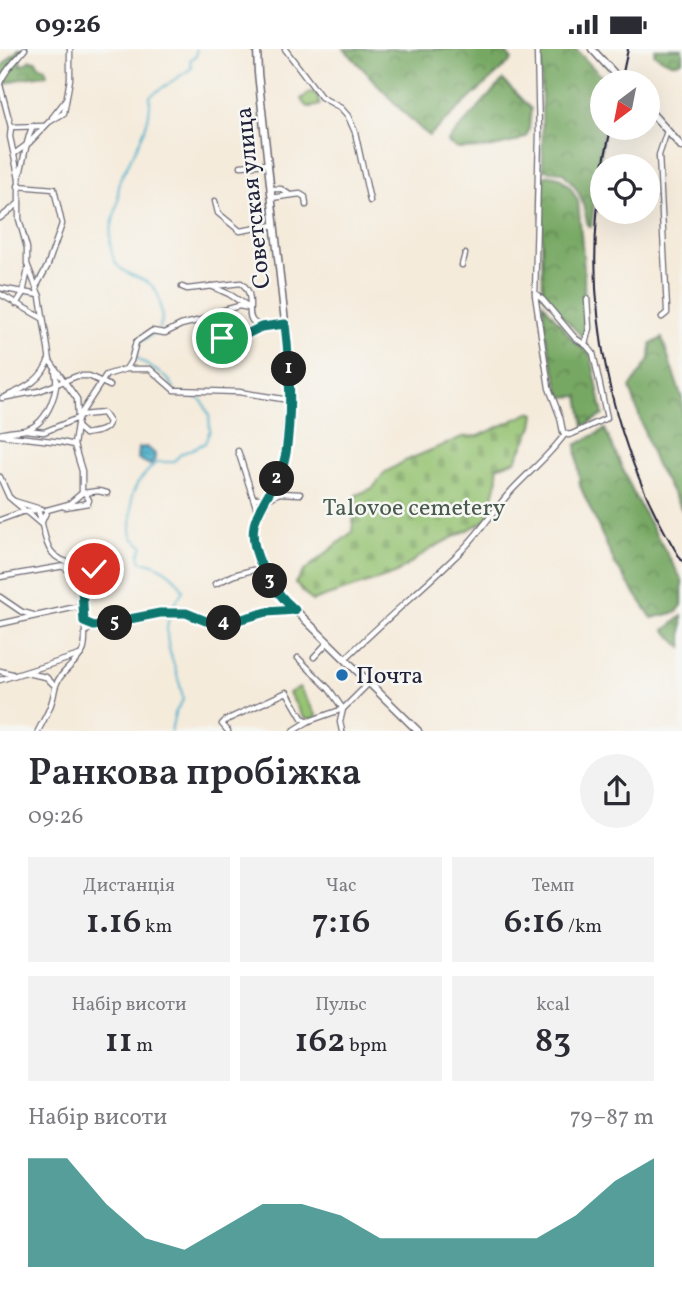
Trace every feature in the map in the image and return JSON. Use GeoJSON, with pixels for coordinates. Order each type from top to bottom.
{"type":"FeatureCollection","features":[{"type":"Feature","properties":{"kind":"main road"},"geometry":{"type":"LineString","coordinates":[[592,49],[611,70]]}},
{"type":"Feature","properties":{"kind":"main road","name":"Советская улица"},"geometry":{"type":"LineString","coordinates":[[258,513],[274,486],[285,454],[289,400],[285,324],[270,189],[259,50]]}},
{"type":"Feature","properties":{"kind":"main road"},"geometry":{"type":"LineString","coordinates":[[660,123],[682,147]]}},
{"type":"Feature","properties":{"kind":"main road"},"geometry":{"type":"LineString","coordinates":[[258,513],[253,536],[274,589],[418,731]]}},
{"type":"Feature","properties":{"kind":"street"},"geometry":{"type":"LineString","coordinates":[[19,179],[11,127],[0,84],[7,68],[16,62],[25,49]]}},
{"type":"Feature","properties":{"kind":"street"},"geometry":{"type":"LineString","coordinates":[[14,154],[29,143],[67,100],[70,49]]}},
{"type":"Feature","properties":{"kind":"street"},"geometry":{"type":"LineString","coordinates":[[285,49],[321,97],[348,115],[355,132],[370,201]]}},
{"type":"Feature","properties":{"kind":"street"},"geometry":{"type":"LineString","coordinates":[[537,49],[539,134],[535,293],[550,388],[565,434]]}},
{"type":"Feature","properties":{"kind":"street"},"geometry":{"type":"LineString","coordinates":[[11,127],[47,124]]}},
{"type":"Feature","properties":{"kind":"street"},"geometry":{"type":"LineString","coordinates":[[16,305],[23,292],[28,269],[27,248],[19,219],[18,186],[29,143],[29,132],[33,126]]}},
{"type":"Feature","properties":{"kind":"street"},"geometry":{"type":"LineString","coordinates":[[662,317],[667,313],[667,309],[659,155],[667,131]]}},
{"type":"Feature","properties":{"kind":"street"},"geometry":{"type":"LineString","coordinates":[[241,166],[268,164]]}},
{"type":"Feature","properties":{"kind":"street"},"geometry":{"type":"LineString","coordinates":[[18,186],[54,188],[61,211],[60,231],[37,286]]}},
{"type":"Feature","properties":{"kind":"street"},"geometry":{"type":"LineString","coordinates":[[270,189],[281,189],[290,195]]}},
{"type":"Feature","properties":{"kind":"street"},"geometry":{"type":"LineString","coordinates":[[271,198],[303,195],[306,205]]}},
{"type":"Feature","properties":{"kind":"street"},"geometry":{"type":"LineString","coordinates":[[215,201],[218,213],[240,231],[274,225]]}},
{"type":"Feature","properties":{"kind":"street"},"geometry":{"type":"LineString","coordinates":[[0,218],[18,203]]}},
{"type":"Feature","properties":{"kind":"street"},"geometry":{"type":"LineString","coordinates":[[462,265],[465,254]]}},
{"type":"Feature","properties":{"kind":"street"},"geometry":{"type":"LineString","coordinates":[[26,430],[36,424],[48,408],[57,384],[49,357],[40,295],[28,269]]}},
{"type":"Feature","properties":{"kind":"street"},"geometry":{"type":"LineString","coordinates":[[182,287],[187,289],[231,283],[245,285],[251,319],[261,327]]}},
{"type":"Feature","properties":{"kind":"street"},"geometry":{"type":"LineString","coordinates":[[210,286],[229,293],[249,308]]}},
{"type":"Feature","properties":{"kind":"street"},"geometry":{"type":"LineString","coordinates":[[0,288],[40,295]]}},
{"type":"Feature","properties":{"kind":"street"},"geometry":{"type":"LineString","coordinates":[[535,293],[594,356],[607,418],[572,434],[565,434]]}},
{"type":"Feature","properties":{"kind":"street"},"geometry":{"type":"LineString","coordinates":[[0,294],[43,318]]}},
{"type":"Feature","properties":{"kind":"street"},"geometry":{"type":"LineString","coordinates":[[585,344],[589,328],[587,299]]}},
{"type":"Feature","properties":{"kind":"street"},"geometry":{"type":"LineString","coordinates":[[126,369],[136,342],[149,333],[169,332],[231,307],[249,308]]}},
{"type":"Feature","properties":{"kind":"street"},"geometry":{"type":"LineString","coordinates":[[208,342],[212,338],[241,337],[261,327],[285,324]]}},
{"type":"Feature","properties":{"kind":"street"},"geometry":{"type":"LineString","coordinates":[[1,398],[36,380],[45,369],[49,357]]}},
{"type":"Feature","properties":{"kind":"street"},"geometry":{"type":"LineString","coordinates":[[79,416],[101,381],[111,372],[126,369],[150,369],[175,389],[239,392],[289,400]]}},
{"type":"Feature","properties":{"kind":"street"},"geometry":{"type":"LineString","coordinates":[[0,520],[27,510],[88,503],[74,445],[79,416],[77,399],[66,381],[55,370]]}},
{"type":"Feature","properties":{"kind":"street"},"geometry":{"type":"LineString","coordinates":[[1,398],[28,394],[77,376],[89,376],[110,386]]}},
{"type":"Feature","properties":{"kind":"street"},"geometry":{"type":"LineString","coordinates":[[0,435],[26,430],[44,432],[79,416],[103,413],[109,422],[105,429],[85,434],[77,427]]}},
{"type":"Feature","properties":{"kind":"street"},"geometry":{"type":"LineString","coordinates":[[346,658],[465,548],[512,490],[551,453],[565,434]]}},
{"type":"Feature","properties":{"kind":"street"},"geometry":{"type":"LineString","coordinates":[[0,435],[74,445]]}},
{"type":"Feature","properties":{"kind":"street"},"geometry":{"type":"LineString","coordinates":[[238,451],[258,513]]}},
{"type":"Feature","properties":{"kind":"street"},"geometry":{"type":"LineString","coordinates":[[0,477],[9,497],[41,524]]}},
{"type":"Feature","properties":{"kind":"street"},"geometry":{"type":"LineString","coordinates":[[274,486],[279,493]]}},
{"type":"Feature","properties":{"kind":"street"},"geometry":{"type":"LineString","coordinates":[[61,507],[84,493],[107,493]]}},
{"type":"Feature","properties":{"kind":"street"},"geometry":{"type":"LineString","coordinates":[[256,501],[265,502],[279,493],[300,494]]}},
{"type":"Feature","properties":{"kind":"street"},"geometry":{"type":"LineString","coordinates":[[15,501],[40,509]]}},
{"type":"Feature","properties":{"kind":"street"},"geometry":{"type":"LineString","coordinates":[[40,509],[46,544],[55,556],[67,563],[76,564]]}},
{"type":"Feature","properties":{"kind":"street"},"geometry":{"type":"LineString","coordinates":[[0,577],[88,563],[93,566],[92,573],[82,588]]}},
{"type":"Feature","properties":{"kind":"street"},"geometry":{"type":"LineString","coordinates":[[38,731],[50,709],[55,686],[60,677],[74,665],[86,642],[81,577],[76,564]]}},
{"type":"Feature","properties":{"kind":"street"},"geometry":{"type":"LineString","coordinates":[[63,567],[81,577]]}},
{"type":"Feature","properties":{"kind":"street"},"geometry":{"type":"LineString","coordinates":[[215,585],[234,575],[264,567]]}},
{"type":"Feature","properties":{"kind":"street"},"geometry":{"type":"LineString","coordinates":[[0,597],[22,611],[36,616]]}},
{"type":"Feature","properties":{"kind":"street"},"geometry":{"type":"LineString","coordinates":[[0,624],[76,607],[82,612]]}},
{"type":"Feature","properties":{"kind":"street"},"geometry":{"type":"LineString","coordinates":[[86,632],[94,626],[153,613],[186,613],[206,621],[227,623],[267,612],[295,610]]}},
{"type":"Feature","properties":{"kind":"street"},"geometry":{"type":"LineString","coordinates":[[84,622],[94,626]]}},
{"type":"Feature","properties":{"kind":"street"},"geometry":{"type":"LineString","coordinates":[[314,657],[329,641]]}},
{"type":"Feature","properties":{"kind":"street"},"geometry":{"type":"LineString","coordinates":[[1,679],[80,655]]}},
{"type":"Feature","properties":{"kind":"street"},"geometry":{"type":"LineString","coordinates":[[298,659],[329,689],[342,709],[342,731]]}},
{"type":"Feature","properties":{"kind":"street"},"geometry":{"type":"LineString","coordinates":[[0,671],[38,674],[46,677],[55,686]]}},
{"type":"Feature","properties":{"kind":"street"},"geometry":{"type":"LineString","coordinates":[[293,731],[309,721],[342,709],[369,682]]}},
{"type":"Feature","properties":{"kind":"street"},"geometry":{"type":"LineString","coordinates":[[228,731],[222,724],[226,720],[287,692],[302,717],[309,721]]}},
{"type":"Feature","properties":{"kind":"green space"},"geometry":{"type":"Polygon","coordinates":[[[19,49],[23,49],[18,56],[22,66],[30,60],[36,61],[39,66],[46,68],[47,75],[2,86],[0,68],[19,49]]]}},
{"type":"Feature","properties":{"kind":"green space"},"geometry":{"type":"Polygon","coordinates":[[[344,49],[503,49],[512,60],[429,136],[344,49]]]}},
{"type":"Feature","properties":{"kind":"green space"},"geometry":{"type":"Polygon","coordinates":[[[541,49],[575,49],[595,70],[590,70],[590,140],[602,140],[601,154],[590,154],[591,227],[588,226],[580,196],[568,178],[562,172],[543,170],[541,49]]]}},
{"type":"Feature","properties":{"kind":"green space"},"geometry":{"type":"Polygon","coordinates":[[[655,49],[682,49],[682,61],[668,62],[654,54],[655,49]]]}},
{"type":"Feature","properties":{"kind":"green space"},"geometry":{"type":"Polygon","coordinates":[[[503,80],[531,109],[526,137],[489,148],[458,149],[447,142],[503,80]]]}},
{"type":"Feature","properties":{"kind":"green space"},"geometry":{"type":"Polygon","coordinates":[[[310,92],[317,94],[320,105],[305,105],[301,99],[310,92]]]}},
{"type":"Feature","properties":{"kind":"green space"},"geometry":{"type":"Polygon","coordinates":[[[543,177],[559,177],[570,187],[578,201],[584,267],[585,340],[543,295],[541,190],[543,177]]]}},
{"type":"Feature","properties":{"kind":"green space"},"geometry":{"type":"Polygon","coordinates":[[[543,303],[574,341],[591,355],[603,415],[584,426],[579,396],[561,397],[545,332],[543,303]]]}},
{"type":"Feature","properties":{"kind":"green space"},"geometry":{"type":"Polygon","coordinates":[[[662,338],[682,399],[682,510],[654,461],[630,388],[650,358],[651,344],[662,338]]]}},
{"type":"Feature","properties":{"kind":"green space","name":"Talovoe cemetery"},"geometry":{"type":"Polygon","coordinates":[[[531,412],[535,414],[533,426],[516,460],[497,467],[498,478],[487,520],[432,548],[395,574],[312,601],[295,583],[304,571],[352,532],[356,495],[373,488],[384,473],[462,437],[479,436],[531,412]]]}},
{"type":"Feature","properties":{"kind":"green space"},"geometry":{"type":"Polygon","coordinates":[[[605,429],[636,499],[682,580],[682,605],[677,612],[652,618],[615,564],[580,486],[576,445],[605,429]]]}},
{"type":"Feature","properties":{"kind":"green space"},"geometry":{"type":"Polygon","coordinates":[[[682,616],[682,648],[665,630],[682,616]]]}},
{"type":"Feature","properties":{"kind":"green space"},"geometry":{"type":"Polygon","coordinates":[[[299,687],[317,716],[309,720],[303,717],[289,693],[299,687]]]}},
{"type":"Feature","properties":{"kind":"water"},"geometry":{"type":"Polygon","coordinates":[[[147,447],[155,454],[150,465],[138,459],[139,448],[147,447]]]}},
{"type":"Feature","properties":{"kind":"waterway"},"geometry":{"type":"LineString","coordinates":[[159,329],[162,316],[157,292],[144,280],[120,268],[114,260],[110,242],[111,230],[118,201],[119,182],[145,129],[150,96],[192,68],[190,60],[196,56],[196,49]]}},
{"type":"Feature","properties":{"kind":"waterway"},"geometry":{"type":"LineString","coordinates":[[153,334],[139,343],[136,357],[167,378],[174,388]]}},
{"type":"Feature","properties":{"kind":"waterway"},"geometry":{"type":"LineString","coordinates":[[171,731],[175,713],[183,700],[168,645],[168,620],[183,591],[166,571],[153,564],[141,562],[139,555],[143,546],[133,538],[131,531],[132,495],[138,482],[156,462],[173,462],[181,454],[205,443],[210,430],[209,415],[203,402],[198,398],[177,393]]}},
{"type":"Feature","properties":{"kind":"railway"},"geometry":{"type":"LineString","coordinates":[[624,70],[628,49]]}},
{"type":"Feature","properties":{"kind":"railway"},"geometry":{"type":"LineString","coordinates":[[606,154],[608,140]]}},
{"type":"Feature","properties":{"kind":"railway"},"geometry":{"type":"LineString","coordinates":[[596,224],[599,324],[607,374],[636,471],[657,517],[682,561]]}},
{"type":"Feature","properties":{"kind":"place","name":"Почта"},"geometry":{"type":"Point","coordinates":[342,675]}},
{"type":"Feature","properties":{"kind":"route"},"geometry":{"type":"LineString","coordinates":[[94,569],[82,588],[81,596],[84,622],[94,626],[153,613],[186,613],[206,621],[227,623],[267,612],[295,610],[274,589],[253,536],[253,526],[258,513],[281,472],[285,454],[289,384],[285,324],[261,327],[241,337],[222,338]]}}]}
